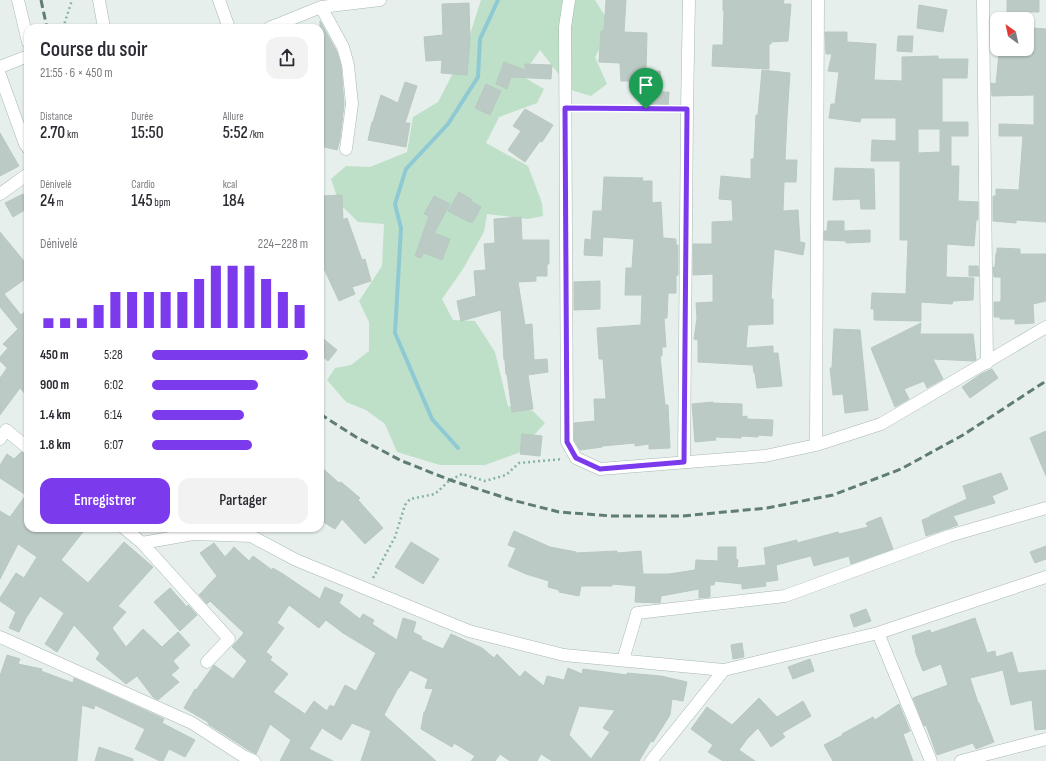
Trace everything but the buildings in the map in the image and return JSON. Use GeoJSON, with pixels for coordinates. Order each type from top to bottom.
{"type":"FeatureCollection","features":[{"type":"Feature","properties":{"kind":"street"},"geometry":{"type":"LineString","coordinates":[[18,0],[24,25]]}},
{"type":"Feature","properties":{"kind":"street"},"geometry":{"type":"LineString","coordinates":[[100,0],[103,24]]}},
{"type":"Feature","properties":{"kind":"street"},"geometry":{"type":"LineString","coordinates":[[219,0],[228,24]]}},
{"type":"Feature","properties":{"kind":"street"},"geometry":{"type":"LineString","coordinates":[[279,24],[321,7],[380,0]]}},
{"type":"Feature","properties":{"kind":"street"},"geometry":{"type":"LineString","coordinates":[[569,0],[565,27],[567,442],[576,458],[600,469],[765,456],[816,445],[881,424],[1046,328]]}},
{"type":"Feature","properties":{"kind":"street"},"geometry":{"type":"LineString","coordinates":[[684,462],[689,0]]}},
{"type":"Feature","properties":{"kind":"street"},"geometry":{"type":"LineString","coordinates":[[816,445],[818,0]]}},
{"type":"Feature","properties":{"kind":"street"},"geometry":{"type":"LineString","coordinates":[[983,0],[987,363]]}},
{"type":"Feature","properties":{"kind":"street"},"geometry":{"type":"LineString","coordinates":[[321,7],[343,47],[348,65],[352,104],[346,149]]}},
{"type":"Feature","properties":{"kind":"street"},"geometry":{"type":"LineString","coordinates":[[0,67],[24,58]]}},
{"type":"Feature","properties":{"kind":"street"},"geometry":{"type":"LineString","coordinates":[[0,75],[24,141]]}},
{"type":"Feature","properties":{"kind":"street"},"geometry":{"type":"LineString","coordinates":[[0,194],[24,177]]}},
{"type":"Feature","properties":{"kind":"street"},"geometry":{"type":"LineString","coordinates":[[0,439],[6,430],[24,445]]}},
{"type":"Feature","properties":{"kind":"street"},"geometry":{"type":"LineString","coordinates":[[624,660],[637,613],[785,596],[949,536],[1046,508]]}},
{"type":"Feature","properties":{"kind":"street"},"geometry":{"type":"LineString","coordinates":[[129,532],[142,543],[229,639],[207,662]]}},
{"type":"Feature","properties":{"kind":"street"},"geometry":{"type":"LineString","coordinates":[[142,543],[193,534],[248,532],[296,560],[469,631],[564,655],[724,670],[878,633],[1046,577]]}},
{"type":"Feature","properties":{"kind":"street"},"geometry":{"type":"LineString","coordinates":[[878,633],[931,761]]}},
{"type":"Feature","properties":{"kind":"street"},"geometry":{"type":"LineString","coordinates":[[0,637],[192,723],[243,756],[254,761]]}},
{"type":"Feature","properties":{"kind":"street"},"geometry":{"type":"LineString","coordinates":[[651,761],[724,670]]}},
{"type":"Feature","properties":{"kind":"street"},"geometry":{"type":"LineString","coordinates":[[961,761],[1046,739]]}},
{"type":"Feature","properties":{"kind":"path"},"geometry":{"type":"LineString","coordinates":[[64,24],[72,0]]}},
{"type":"Feature","properties":{"kind":"path"},"geometry":{"type":"LineString","coordinates":[[565,108],[687,109]]}},
{"type":"Feature","properties":{"kind":"path"},"geometry":{"type":"LineString","coordinates":[[367,589],[395,537],[405,505],[410,499],[435,494],[450,480],[462,474],[485,480],[506,475],[519,463],[576,458]]}},
{"type":"Feature","properties":{"kind":"green space"},"geometry":{"type":"Polygon","coordinates":[[[481,0],[595,0],[612,27],[595,57],[607,84],[591,96],[571,90],[540,50],[522,76],[544,89],[537,103],[499,117],[486,143],[528,166],[542,203],[543,216],[528,219],[487,214],[484,232],[463,269],[442,299],[453,320],[475,321],[495,352],[508,406],[533,411],[545,423],[518,453],[485,465],[440,465],[397,452],[385,424],[366,410],[346,402],[327,380],[335,368],[351,365],[369,351],[369,322],[359,301],[382,266],[384,224],[358,222],[339,203],[331,179],[346,166],[370,167],[407,152],[413,117],[438,102],[465,50],[481,0]]]}},
{"type":"Feature","properties":{"kind":"waterway"},"geometry":{"type":"LineString","coordinates":[[458,448],[432,419],[395,333],[401,228],[395,204],[406,169],[448,124],[478,77],[480,39],[498,0]]}},
{"type":"Feature","properties":{"kind":"railway"},"geometry":{"type":"LineString","coordinates":[[41,0],[46,24]]}},
{"type":"Feature","properties":{"kind":"railway"},"geometry":{"type":"LineString","coordinates":[[324,417],[356,437],[402,461],[450,480],[512,500],[559,512],[612,516],[683,516],[767,508],[833,495],[901,469],[963,435],[1046,381]]}},
{"type":"Feature","properties":{"kind":"route"},"geometry":{"type":"LineString","coordinates":[[565,108],[646,109],[687,109],[684,462],[600,469],[576,458],[567,442],[565,108]]}}]}
